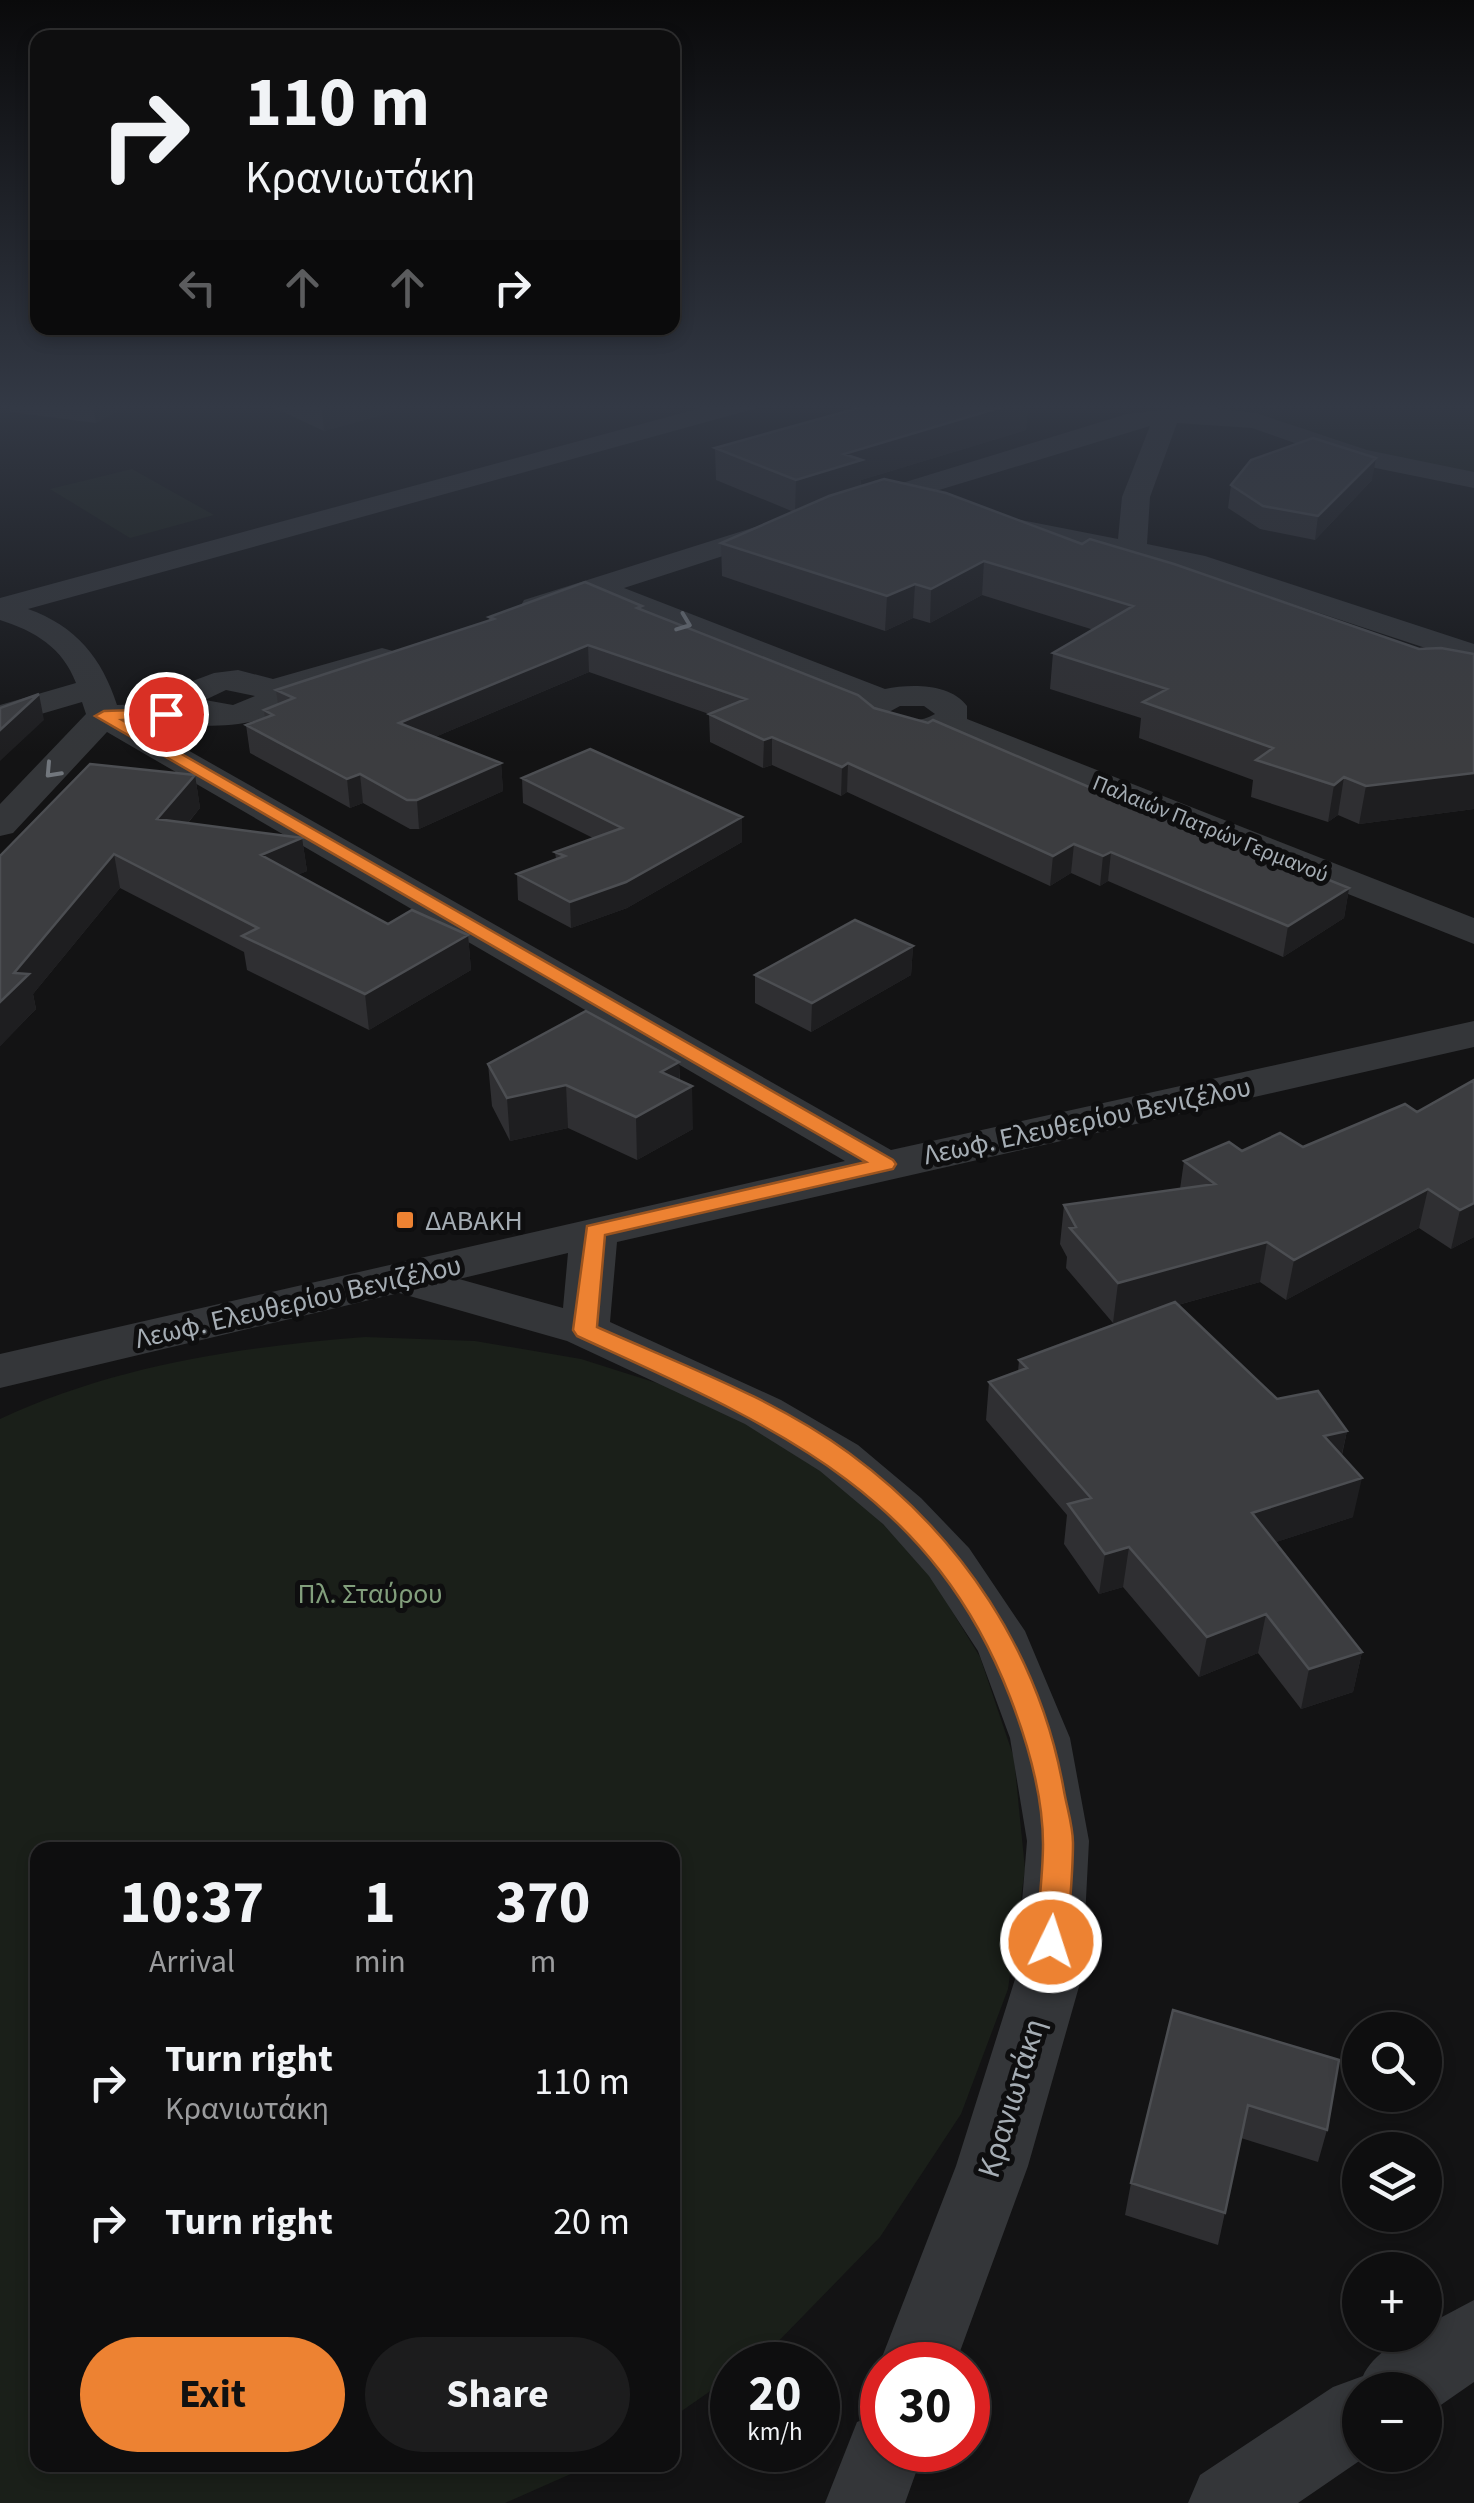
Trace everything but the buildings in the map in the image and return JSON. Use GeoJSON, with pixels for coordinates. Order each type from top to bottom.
{"type":"FeatureCollection","features":[{"type":"Feature","properties":{"kind":"street"},"geometry":{"type":"LineString","coordinates":[[0,608],[322,520]]}},
{"type":"Feature","properties":{"kind":"street"},"geometry":{"type":"LineString","coordinates":[[505,617],[811,520]]}},
{"type":"Feature","properties":{"kind":"street"},"geometry":{"type":"LineString","coordinates":[[982,520],[1195,562],[1474,654]]}},
{"type":"Feature","properties":{"kind":"street"},"geometry":{"type":"LineString","coordinates":[[1132,551],[1134,520]]}},
{"type":"Feature","properties":{"kind":"street"},"geometry":{"type":"LineString","coordinates":[[1132,551],[1175,573],[1474,670]]}},
{"type":"Feature","properties":{"kind":"street","name":"Παλαιών Πατρών Γερμανού"},"geometry":{"type":"LineString","coordinates":[[593,588],[883,700],[872,710],[873,716],[888,726],[926,730],[947,723],[1474,932]]}},
{"type":"Feature","properties":{"kind":"street"},"geometry":{"type":"LineString","coordinates":[[0,608],[57,632],[76,648],[100,702],[885,1164]]}},
{"type":"Feature","properties":{"kind":"street"},"geometry":{"type":"LineString","coordinates":[[0,716],[100,702],[213,716],[251,712],[272,698],[270,690],[417,646]]}},
{"type":"Feature","properties":{"kind":"street"},"geometry":{"type":"LineString","coordinates":[[0,825],[100,702]]}},
{"type":"Feature","properties":{"kind":"street","name":"Λεωφ. Ελευθερίου Βενιζέλου"},"geometry":{"type":"LineString","coordinates":[[0,1370],[885,1164],[1474,1034]]}},
{"type":"Feature","properties":{"kind":"street"},"geometry":{"type":"LineString","coordinates":[[585,1330],[594,1231]]}},
{"type":"Feature","properties":{"kind":"street","name":"Κρανιωτάκη"},"geometry":{"type":"LineString","coordinates":[[402,1279],[585,1330],[763,1412],[838,1458],[902,1511],[949,1562],[1004,1646],[1040,1738],[1058,1840],[1049,1976],[992,2166],[926,2342]]}},
{"type":"Feature","properties":{"kind":"street"},"geometry":{"type":"LineString","coordinates":[[1422,2372],[1474,2337]]}},
{"type":"Feature","properties":{"kind":"street"},"geometry":{"type":"LineString","coordinates":[[1228,2503],[1342,2426]]}},
{"type":"Feature","properties":{"kind":"street"},"geometry":{"type":"LineString","coordinates":[[865,2503],[877,2472]]}},
{"type":"Feature","properties":{"kind":"green space"},"geometry":{"type":"Polygon","coordinates":[[[100,520],[196,520],[130,538],[100,520]]]}},
{"type":"Feature","properties":{"kind":"green space","name":"Πλ. Σταύρου"},"geometry":{"type":"Polygon","coordinates":[[[365,1337],[475,1341],[581,1359],[682,1391],[774,1437],[857,1497],[927,1570],[980,1657],[1014,1758],[1025,1869],[1008,1989],[961,2114],[880,2237],[778,2342],[710,2342],[710,2391],[680,2412],[680,1842],[30,1842],[30,2472],[575,2472],[505,2503],[0,2503],[0,1419],[88,1385],[225,1353],[365,1337]]]}},
{"type":"Feature","properties":{"kind":"place","name":"ΔΑΒΑΚΗ"},"geometry":{"type":"Point","coordinates":[405,1220]}},
{"type":"Feature","properties":{"kind":"route"},"geometry":{"type":"LineString","coordinates":[[166,714],[104,716],[885,1164],[594,1231],[585,1330],[763,1412],[838,1458],[902,1511],[949,1562],[1004,1646],[1040,1738],[1058,1840],[1051,1942]]}}]}
